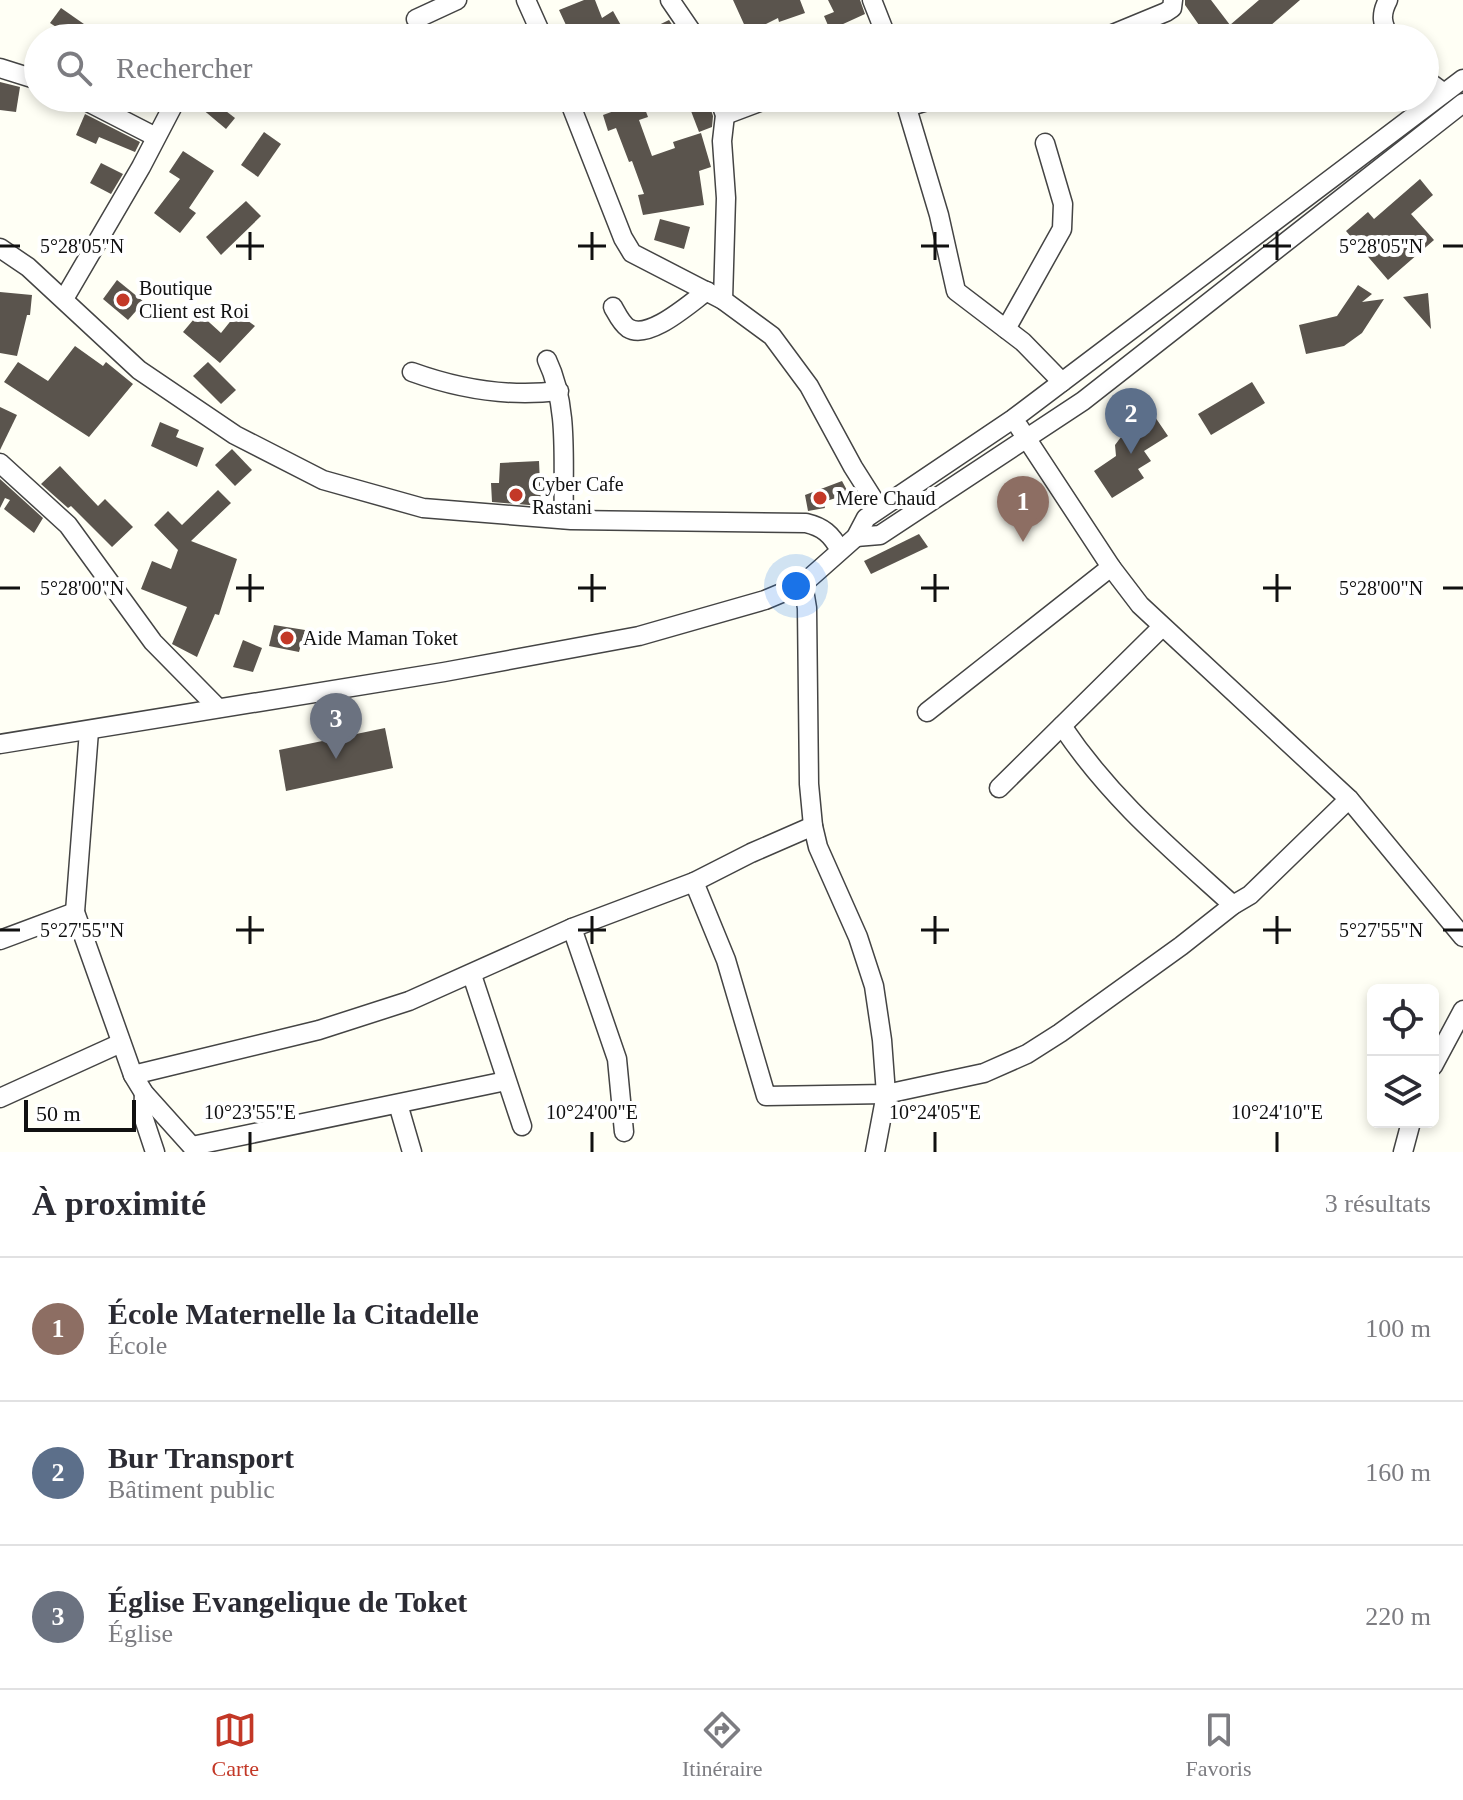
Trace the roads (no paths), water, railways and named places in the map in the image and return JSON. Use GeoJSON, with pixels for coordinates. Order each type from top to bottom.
{"type":"FeatureCollection","features":[{"type":"Feature","properties":{"kind":"street"},"geometry":{"type":"LineString","coordinates":[[416,19],[457,0]]}},
{"type":"Feature","properties":{"kind":"street"},"geometry":{"type":"LineString","coordinates":[[526,0],[537,24]]}},
{"type":"Feature","properties":{"kind":"street"},"geometry":{"type":"LineString","coordinates":[[670,0],[686,24]]}},
{"type":"Feature","properties":{"kind":"street"},"geometry":{"type":"LineString","coordinates":[[872,0],[881,24]]}},
{"type":"Feature","properties":{"kind":"street"},"geometry":{"type":"LineString","coordinates":[[1137,24],[1166,12],[1172,8],[1173,0]]}},
{"type":"Feature","properties":{"kind":"street"},"geometry":{"type":"LineString","coordinates":[[1383,24],[1382,11],[1388,0]]}},
{"type":"Feature","properties":{"kind":"street"},"geometry":{"type":"LineString","coordinates":[[0,68],[24,76]]}},
{"type":"Feature","properties":{"kind":"street"},"geometry":{"type":"LineString","coordinates":[[1439,97],[1463,79]]}},
{"type":"Feature","properties":{"kind":"street"},"geometry":{"type":"LineString","coordinates":[[1439,89],[1444,93]]}},
{"type":"Feature","properties":{"kind":"street"},"geometry":{"type":"LineString","coordinates":[[856,537],[880,535],[1083,401],[1463,103]]}},
{"type":"Feature","properties":{"kind":"street"},"geometry":{"type":"LineString","coordinates":[[107,112],[156,137]]}},
{"type":"Feature","properties":{"kind":"street"},"geometry":{"type":"LineString","coordinates":[[64,299],[169,112]]}},
{"type":"Feature","properties":{"kind":"street"},"geometry":{"type":"LineString","coordinates":[[574,112],[623,238],[632,253],[715,296],[772,336],[809,386],[879,508]]}},
{"type":"Feature","properties":{"kind":"street"},"geometry":{"type":"LineString","coordinates":[[715,296],[726,198],[722,112]]}},
{"type":"Feature","properties":{"kind":"street"},"geometry":{"type":"LineString","coordinates":[[909,112],[939,215],[956,291],[1023,342],[1062,382]]}},
{"type":"Feature","properties":{"kind":"street"},"geometry":{"type":"LineString","coordinates":[[2,740],[89,731],[639,636],[765,600],[803,584],[856,537],[866,518],[879,508],[1013,419],[1419,112]]}},
{"type":"Feature","properties":{"kind":"street"},"geometry":{"type":"LineString","coordinates":[[1006,329],[1062,229],[1063,204],[1045,143]]}},
{"type":"Feature","properties":{"kind":"street"},"geometry":{"type":"LineString","coordinates":[[0,248],[28,267],[139,370],[235,435],[323,480],[423,508],[564,519],[806,523],[819,525],[831,534],[840,550]]}},
{"type":"Feature","properties":{"kind":"street"},"geometry":{"type":"LineString","coordinates":[[613,307],[628,328],[649,329],[715,296]]}},
{"type":"Feature","properties":{"kind":"street"},"geometry":{"type":"LineString","coordinates":[[547,360],[559,391],[564,519]]}},
{"type":"Feature","properties":{"kind":"street"},"geometry":{"type":"LineString","coordinates":[[412,372],[446,385],[535,394],[559,391]]}},
{"type":"Feature","properties":{"kind":"street"},"geometry":{"type":"LineString","coordinates":[[1013,419],[1111,567],[1140,605],[1349,799],[1463,937]]}},
{"type":"Feature","properties":{"kind":"street"},"geometry":{"type":"LineString","coordinates":[[0,463],[68,525],[153,642],[218,708]]}},
{"type":"Feature","properties":{"kind":"street"},"geometry":{"type":"LineString","coordinates":[[927,712],[1111,567]]}},
{"type":"Feature","properties":{"kind":"street"},"geometry":{"type":"LineString","coordinates":[[803,584],[807,608],[809,784],[813,826],[818,847],[853,925],[874,986],[882,1040],[886,1094],[875,1152]]}},
{"type":"Feature","properties":{"kind":"street"},"geometry":{"type":"LineString","coordinates":[[999,788],[1162,627]]}},
{"type":"Feature","properties":{"kind":"street"},"geometry":{"type":"LineString","coordinates":[[1062,726],[1095,774],[1139,820],[1233,905]]}},
{"type":"Feature","properties":{"kind":"street"},"geometry":{"type":"LineString","coordinates":[[89,731],[75,912],[133,1075],[144,1093],[194,1149],[506,1081]]}},
{"type":"Feature","properties":{"kind":"street"},"geometry":{"type":"LineString","coordinates":[[694,882],[726,960],[766,1096],[886,1094],[984,1073],[1027,1054],[1108,999],[1261,885],[1349,799]]}},
{"type":"Feature","properties":{"kind":"street"},"geometry":{"type":"LineString","coordinates":[[133,1075],[319,1030],[409,1001],[572,928],[694,882],[813,826]]}},
{"type":"Feature","properties":{"kind":"street"},"geometry":{"type":"LineString","coordinates":[[0,940],[75,912]]}},
{"type":"Feature","properties":{"kind":"street"},"geometry":{"type":"LineString","coordinates":[[572,928],[617,1059],[624,1132]]}},
{"type":"Feature","properties":{"kind":"street"},"geometry":{"type":"LineString","coordinates":[[472,975],[522,1126]]}},
{"type":"Feature","properties":{"kind":"street"},"geometry":{"type":"LineString","coordinates":[[1438,1056],[1463,1010]]}},
{"type":"Feature","properties":{"kind":"street"},"geometry":{"type":"LineString","coordinates":[[0,1098],[121,1043]]}},
{"type":"Feature","properties":{"kind":"street"},"geometry":{"type":"LineString","coordinates":[[144,1093],[143,1116],[155,1152]]}},
{"type":"Feature","properties":{"kind":"street"},"geometry":{"type":"LineString","coordinates":[[398,1104],[412,1152]]}},
{"type":"Feature","properties":{"kind":"street"},"geometry":{"type":"LineString","coordinates":[[1403,1152],[1409,1128]]}},
{"type":"Feature","properties":{"kind":"place","name":"Boutique Client est Roi"},"geometry":{"type":"Point","coordinates":[123,300]}},
{"type":"Feature","properties":{"kind":"place","name":"Bur Transport"},"geometry":{"type":"Point","coordinates":[1131,454]}},
{"type":"Feature","properties":{"kind":"place","name":"Cyber Cafe Rastani"},"geometry":{"type":"Point","coordinates":[516,495]}},
{"type":"Feature","properties":{"kind":"place","name":"Mere Chaud"},"geometry":{"type":"Point","coordinates":[820,498]}},
{"type":"Feature","properties":{"kind":"place","name":"École Maternelle la Citadelle"},"geometry":{"type":"Point","coordinates":[1023,542]}},
{"type":"Feature","properties":{"kind":"place","name":"Aide Maman Toket"},"geometry":{"type":"Point","coordinates":[287,638]}},
{"type":"Feature","properties":{"kind":"place","name":"Église Evangelique de Toket"},"geometry":{"type":"Point","coordinates":[336,759]}}]}
